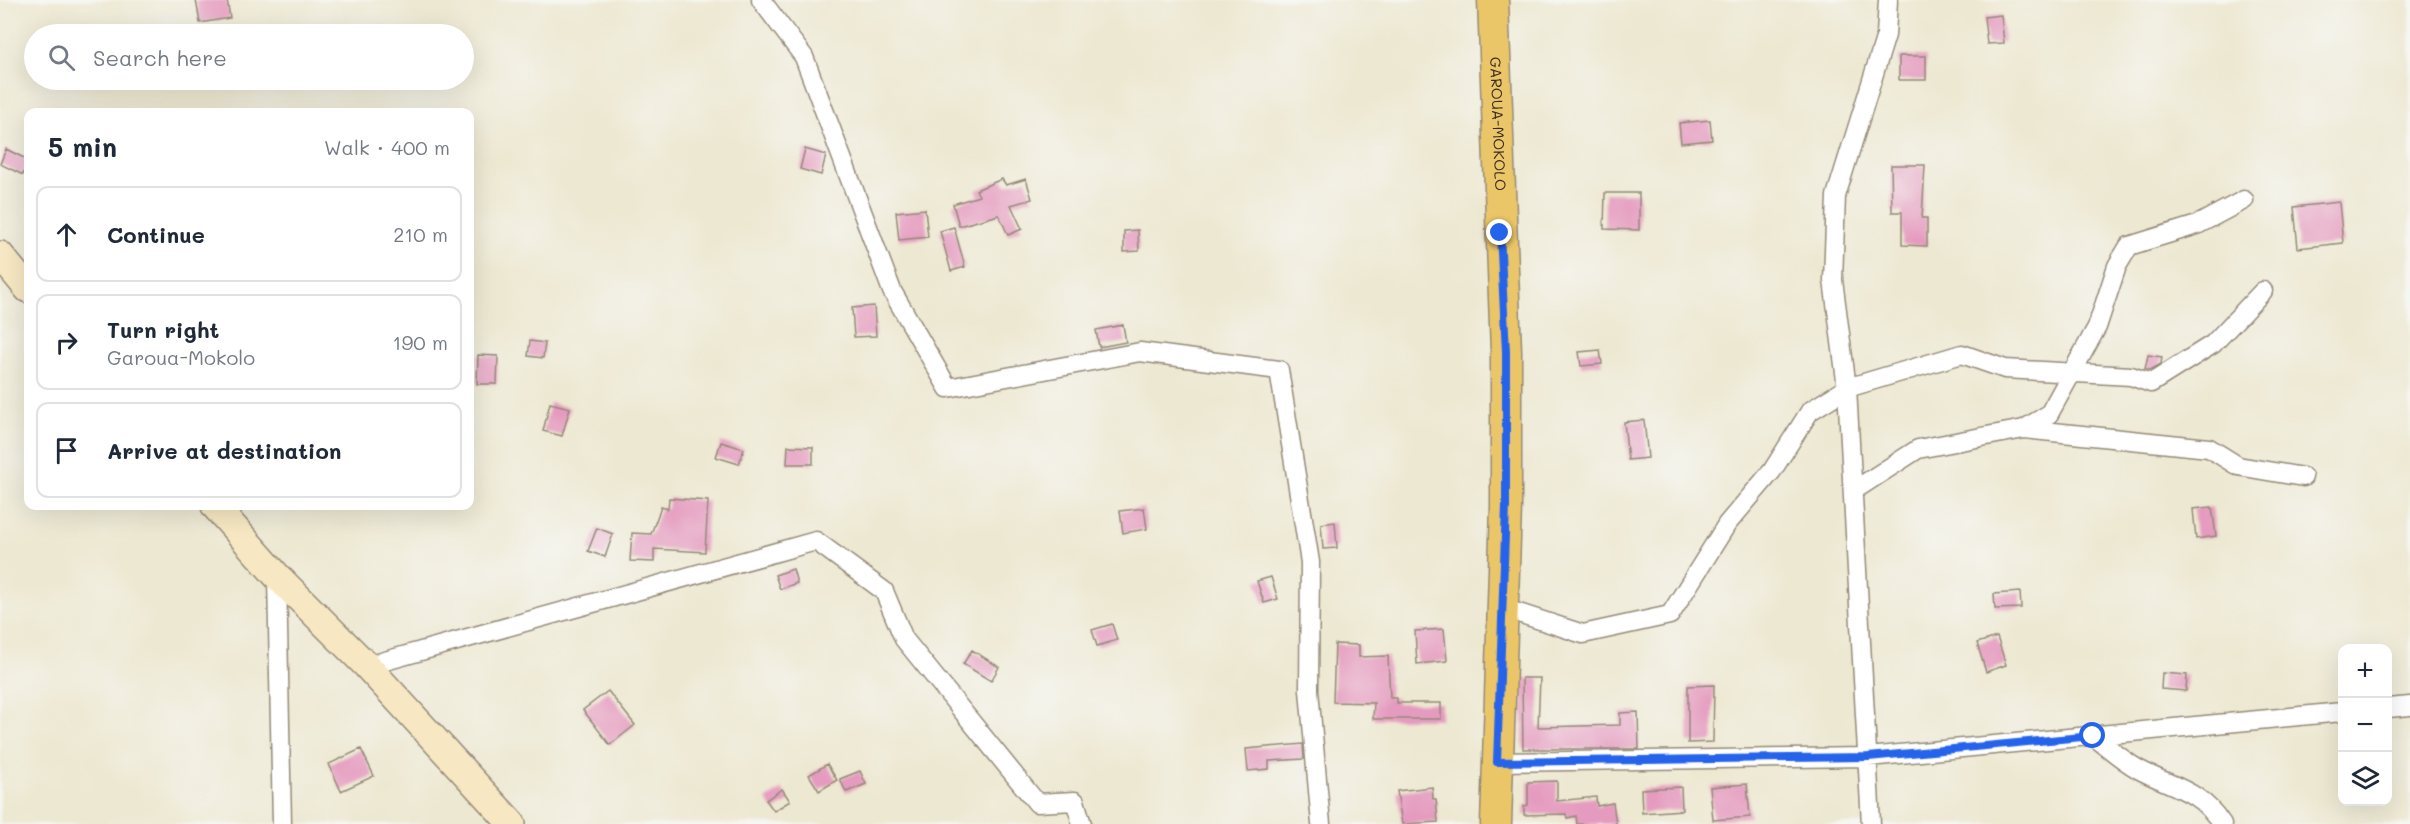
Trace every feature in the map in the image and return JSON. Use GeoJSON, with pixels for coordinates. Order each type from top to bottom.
{"type":"FeatureCollection","features":[{"type":"Feature","properties":{"kind":"main road","name":"GAROUA-MOKOLO"},"geometry":{"type":"LineString","coordinates":[[1493,0],[1506,352],[1506,506],[1496,824]]}},
{"type":"Feature","properties":{"kind":"main road"},"geometry":{"type":"LineString","coordinates":[[0,255],[24,284]]}},
{"type":"Feature","properties":{"kind":"main road"},"geometry":{"type":"LineString","coordinates":[[219,510],[277,576],[367,666],[512,824]]}},
{"type":"Feature","properties":{"kind":"street"},"geometry":{"type":"LineString","coordinates":[[761,0],[804,57],[892,291],[948,388],[1140,352],[1279,370],[1310,562],[1310,690],[1321,824]]}},
{"type":"Feature","properties":{"kind":"street"},"geometry":{"type":"LineString","coordinates":[[1871,824],[1847,388],[1833,280],[1836,196],[1886,35],[1888,0]]}},
{"type":"Feature","properties":{"kind":"street"},"geometry":{"type":"LineString","coordinates":[[2024,429],[2049,414],[2097,327],[2117,266],[2129,246],[2197,225],[2244,200]]}},
{"type":"Feature","properties":{"kind":"street"},"geometry":{"type":"LineString","coordinates":[[1503,608],[1583,634],[1670,615],[1727,524],[1772,471],[1810,411],[1847,388],[1962,354],[2006,369],[2131,376],[2151,383],[2213,344],[2263,291]]}},
{"type":"Feature","properties":{"kind":"street"},"geometry":{"type":"LineString","coordinates":[[1853,491],[1918,449],[2024,429],[2209,448],[2238,466],[2303,477]]}},
{"type":"Feature","properties":{"kind":"street"},"geometry":{"type":"LineString","coordinates":[[367,666],[816,541],[884,591],[903,639],[1037,803],[1075,801],[1082,824]]}},
{"type":"Feature","properties":{"kind":"street"},"geometry":{"type":"LineString","coordinates":[[277,576],[282,824]]}},
{"type":"Feature","properties":{"kind":"street"},"geometry":{"type":"LineString","coordinates":[[2392,708],[2410,706]]}},
{"type":"Feature","properties":{"kind":"street"},"geometry":{"type":"LineString","coordinates":[[1497,762],[1868,757],[2338,712]]}},
{"type":"Feature","properties":{"kind":"street"},"geometry":{"type":"LineString","coordinates":[[2093,736],[2138,769],[2174,783],[2210,806],[2222,824]]}},
{"type":"Feature","properties":{"kind":"building"},"geometry":{"type":"Polygon","coordinates":[[[196,0],[227,0],[230,18],[200,23],[196,0]]]}},
{"type":"Feature","properties":{"kind":"building"},"geometry":{"type":"Polygon","coordinates":[[[2001,15],[2004,43],[1987,44],[1984,17],[2001,15]]]}},
{"type":"Feature","properties":{"kind":"building"},"geometry":{"type":"Polygon","coordinates":[[[1899,56],[1926,56],[1926,80],[1899,80],[1899,56]]]}},
{"type":"Feature","properties":{"kind":"building"},"geometry":{"type":"Polygon","coordinates":[[[1710,120],[1712,140],[1681,143],[1679,123],[1710,120]]]}},
{"type":"Feature","properties":{"kind":"building"},"geometry":{"type":"Polygon","coordinates":[[[6,149],[24,158],[23,175],[0,164],[6,149]]]}},
{"type":"Feature","properties":{"kind":"building"},"geometry":{"type":"Polygon","coordinates":[[[805,149],[826,155],[821,175],[800,169],[805,149]]]}},
{"type":"Feature","properties":{"kind":"building"},"geometry":{"type":"Polygon","coordinates":[[[1891,165],[1925,165],[1922,218],[1927,218],[1927,246],[1902,245],[1902,212],[1892,212],[1891,165]]]}},
{"type":"Feature","properties":{"kind":"building"},"geometry":{"type":"Polygon","coordinates":[[[1002,179],[1006,185],[1026,179],[1032,199],[1011,205],[1022,229],[1008,235],[999,215],[959,226],[953,204],[979,196],[976,190],[1002,179]]]}},
{"type":"Feature","properties":{"kind":"building"},"geometry":{"type":"Polygon","coordinates":[[[1605,193],[1639,193],[1639,230],[1604,229],[1605,193]]]}},
{"type":"Feature","properties":{"kind":"building"},"geometry":{"type":"Polygon","coordinates":[[[2339,202],[2343,243],[2298,248],[2294,207],[2339,202]]]}},
{"type":"Feature","properties":{"kind":"building"},"geometry":{"type":"Polygon","coordinates":[[[925,209],[928,237],[899,240],[896,212],[925,209]]]}},
{"type":"Feature","properties":{"kind":"building"},"geometry":{"type":"Polygon","coordinates":[[[954,227],[965,267],[951,271],[940,231],[954,227]]]}},
{"type":"Feature","properties":{"kind":"building"},"geometry":{"type":"Polygon","coordinates":[[[1138,230],[1139,251],[1124,252],[1124,231],[1138,230]]]}},
{"type":"Feature","properties":{"kind":"building"},"geometry":{"type":"Polygon","coordinates":[[[874,306],[876,336],[854,337],[852,308],[874,306]]]}},
{"type":"Feature","properties":{"kind":"building"},"geometry":{"type":"Polygon","coordinates":[[[1123,325],[1126,342],[1099,347],[1096,330],[1123,325]]]}},
{"type":"Feature","properties":{"kind":"building"},"geometry":{"type":"Polygon","coordinates":[[[530,341],[545,343],[543,358],[528,356],[530,341]]]}},
{"type":"Feature","properties":{"kind":"building"},"geometry":{"type":"Polygon","coordinates":[[[1600,350],[1602,364],[1581,366],[1579,352],[1600,350]]]}},
{"type":"Feature","properties":{"kind":"building"},"geometry":{"type":"Polygon","coordinates":[[[478,355],[498,356],[497,384],[477,384],[478,355]]]}},
{"type":"Feature","properties":{"kind":"building"},"geometry":{"type":"Polygon","coordinates":[[[2148,355],[2162,357],[2161,364],[2150,370],[2145,369],[2148,355]]]}},
{"type":"Feature","properties":{"kind":"building"},"geometry":{"type":"Polygon","coordinates":[[[550,403],[570,408],[562,436],[543,431],[550,403]]]}},
{"type":"Feature","properties":{"kind":"building"},"geometry":{"type":"Polygon","coordinates":[[[1644,420],[1648,458],[1628,460],[1624,422],[1644,420]]]}},
{"type":"Feature","properties":{"kind":"building"},"geometry":{"type":"Polygon","coordinates":[[[721,442],[744,449],[739,464],[716,457],[721,442]]]}},
{"type":"Feature","properties":{"kind":"building"},"geometry":{"type":"Polygon","coordinates":[[[788,446],[813,447],[813,464],[787,464],[788,446]]]}},
{"type":"Feature","properties":{"kind":"building"},"geometry":{"type":"Polygon","coordinates":[[[669,498],[708,501],[705,552],[654,549],[654,562],[630,561],[632,533],[651,534],[661,507],[668,509],[669,498]]]}},
{"type":"Feature","properties":{"kind":"building"},"geometry":{"type":"Polygon","coordinates":[[[2212,507],[2216,536],[2196,539],[2193,509],[2212,507]]]}},
{"type":"Feature","properties":{"kind":"building"},"geometry":{"type":"Polygon","coordinates":[[[1144,508],[1147,529],[1123,533],[1120,511],[1144,508]]]}},
{"type":"Feature","properties":{"kind":"building"},"geometry":{"type":"Polygon","coordinates":[[[1335,522],[1337,548],[1323,549],[1321,524],[1335,522]]]}},
{"type":"Feature","properties":{"kind":"building"},"geometry":{"type":"Polygon","coordinates":[[[597,528],[613,534],[605,557],[588,551],[597,528]]]}},
{"type":"Feature","properties":{"kind":"building"},"geometry":{"type":"Polygon","coordinates":[[[793,569],[797,583],[780,589],[775,575],[793,569]]]}},
{"type":"Feature","properties":{"kind":"building"},"geometry":{"type":"Polygon","coordinates":[[[1271,577],[1278,599],[1264,603],[1257,581],[1271,577]]]}},
{"type":"Feature","properties":{"kind":"building"},"geometry":{"type":"Polygon","coordinates":[[[2020,592],[2021,608],[1995,609],[1994,594],[2020,592]]]}},
{"type":"Feature","properties":{"kind":"building"},"geometry":{"type":"Polygon","coordinates":[[[1112,624],[1117,640],[1097,646],[1092,630],[1112,624]]]}},
{"type":"Feature","properties":{"kind":"building"},"geometry":{"type":"Polygon","coordinates":[[[1444,629],[1447,661],[1417,664],[1415,631],[1444,629]]]}},
{"type":"Feature","properties":{"kind":"building"},"geometry":{"type":"Polygon","coordinates":[[[1997,637],[2006,665],[1986,672],[1977,643],[1997,637]]]}},
{"type":"Feature","properties":{"kind":"building"},"geometry":{"type":"Polygon","coordinates":[[[1335,644],[1359,645],[1359,657],[1388,656],[1390,698],[1397,698],[1397,703],[1441,703],[1441,719],[1373,719],[1374,703],[1333,702],[1335,644]]]}},
{"type":"Feature","properties":{"kind":"building"},"geometry":{"type":"Polygon","coordinates":[[[972,650],[999,667],[991,681],[963,664],[972,650]]]}},
{"type":"Feature","properties":{"kind":"building"},"geometry":{"type":"Polygon","coordinates":[[[2162,673],[2187,675],[2186,691],[2161,689],[2162,673]]]}},
{"type":"Feature","properties":{"kind":"building"},"geometry":{"type":"Polygon","coordinates":[[[1522,678],[1540,678],[1538,727],[1620,725],[1620,713],[1638,712],[1639,749],[1523,749],[1522,678]]]}},
{"type":"Feature","properties":{"kind":"building"},"geometry":{"type":"Polygon","coordinates":[[[1714,685],[1713,742],[1688,743],[1688,686],[1714,685]]]}},
{"type":"Feature","properties":{"kind":"building"},"geometry":{"type":"Polygon","coordinates":[[[608,691],[635,725],[610,745],[583,710],[608,691]]]}},
{"type":"Feature","properties":{"kind":"building"},"geometry":{"type":"Polygon","coordinates":[[[1303,744],[1304,759],[1269,761],[1269,769],[1248,771],[1246,749],[1303,744]]]}},
{"type":"Feature","properties":{"kind":"building"},"geometry":{"type":"Polygon","coordinates":[[[361,749],[374,776],[341,791],[329,764],[361,749]]]}},
{"type":"Feature","properties":{"kind":"building"},"geometry":{"type":"Polygon","coordinates":[[[827,764],[837,780],[819,791],[809,775],[827,764]]]}},
{"type":"Feature","properties":{"kind":"building"},"geometry":{"type":"Polygon","coordinates":[[[860,771],[866,784],[846,792],[840,779],[860,771]]]}},
{"type":"Feature","properties":{"kind":"building"},"geometry":{"type":"Polygon","coordinates":[[[1557,781],[1557,801],[1596,797],[1597,806],[1613,803],[1616,824],[1577,824],[1576,816],[1567,818],[1566,814],[1524,815],[1524,806],[1528,805],[1528,782],[1557,781]]]}},
{"type":"Feature","properties":{"kind":"building"},"geometry":{"type":"Polygon","coordinates":[[[1747,784],[1750,817],[1713,820],[1710,787],[1747,784]]]}},
{"type":"Feature","properties":{"kind":"building"},"geometry":{"type":"Polygon","coordinates":[[[1432,787],[1433,799],[1436,799],[1438,822],[1402,824],[1397,791],[1432,787]]]}},
{"type":"Feature","properties":{"kind":"building"},"geometry":{"type":"Polygon","coordinates":[[[1681,787],[1682,810],[1642,813],[1641,789],[1681,787]]]}},
{"type":"Feature","properties":{"kind":"building"},"geometry":{"type":"Polygon","coordinates":[[[782,789],[790,801],[774,811],[766,800],[782,789]]]}},
{"type":"Feature","properties":{"kind":"route"},"geometry":{"type":"LineString","coordinates":[[1500,233],[1506,352],[1506,506],[1497,762],[1868,757],[2093,736]]}}]}
